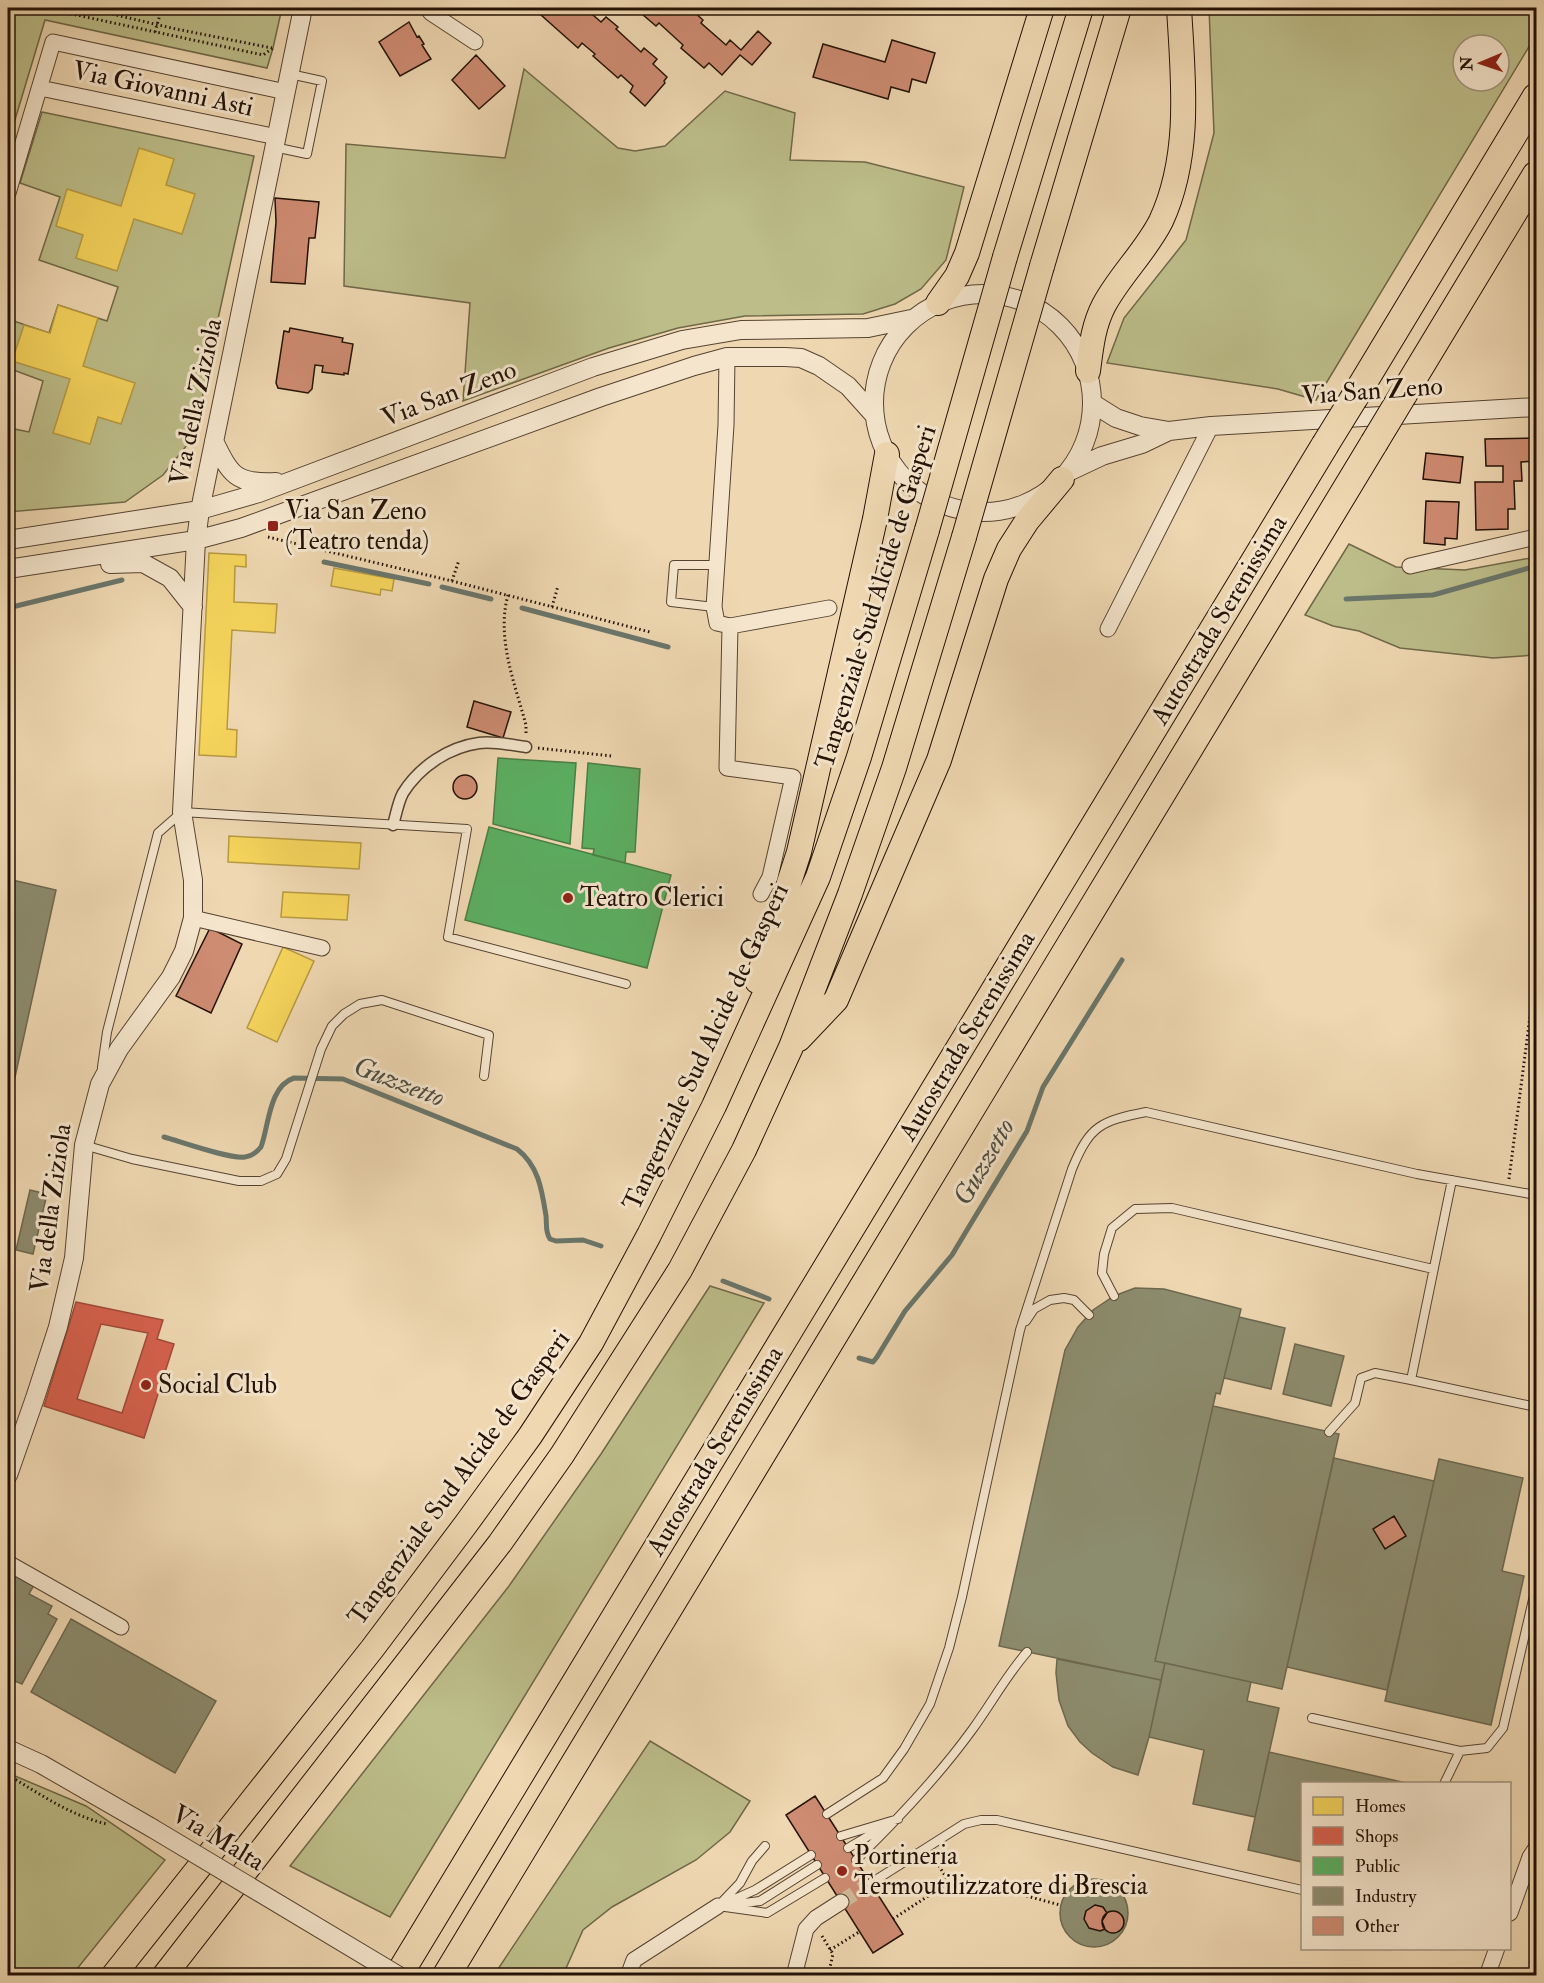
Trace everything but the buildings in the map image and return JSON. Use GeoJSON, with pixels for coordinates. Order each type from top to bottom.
{"type":"FeatureCollection","features":[{"type":"Feature","properties":{"kind":"highway"},"geometry":{"type":"LineString","coordinates":[[938,303],[957,276],[967,253],[1042,8]]}},
{"type":"Feature","properties":{"kind":"highway","name":"Tangenziale Sud Alcide de Gasperi"},"geometry":{"type":"LineString","coordinates":[[113,1976],[372,1649],[530,1436],[596,1334],[714,1106],[818,878],[859,757],[1005,257],[1081,8]]}},
{"type":"Feature","properties":{"kind":"highway"},"geometry":{"type":"LineString","coordinates":[[164,1976],[500,1543],[562,1455],[680,1270],[744,1150],[791,1047],[850,894],[894,768],[1119,8]]}},
{"type":"Feature","properties":{"kind":"highway"},"geometry":{"type":"LineString","coordinates":[[1088,371],[1094,330],[1105,304],[1161,221],[1174,181],[1182,144],[1184,87],[1179,8]]}},
{"type":"Feature","properties":{"kind":"highway","name":"Autostrada Serenissima"},"geometry":{"type":"LineString","coordinates":[[398,1976],[1536,97]]}},
{"type":"Feature","properties":{"kind":"highway","name":"Autostrada Serenissima"},"geometry":{"type":"LineString","coordinates":[[446,1976],[1536,175]]}},
{"type":"Feature","properties":{"kind":"highway"},"geometry":{"type":"LineString","coordinates":[[741,1049],[746,1012],[799,852],[875,519],[887,454]]}},
{"type":"Feature","properties":{"kind":"highway"},"geometry":{"type":"LineString","coordinates":[[791,1047],[836,1000],[939,760],[996,579],[1009,549],[1027,521],[1065,475]]}},
{"type":"Feature","properties":{"kind":"street","name":"Via della Ziziola"},"geometry":{"type":"LineString","coordinates":[[8,1476],[58,1327],[74,1258],[84,1145],[100,1084],[120,1049],[171,977],[184,951],[193,918],[193,880],[182,812],[196,540],[200,510],[303,8]]}},
{"type":"Feature","properties":{"kind":"street"},"geometry":{"type":"LineString","coordinates":[[431,10],[475,42]]}},
{"type":"Feature","properties":{"kind":"street","name":"Via Giovanni Asti"},"geometry":{"type":"LineString","coordinates":[[8,194],[53,42],[288,83]]}},
{"type":"Feature","properties":{"kind":"street","name":"Via Giovanni Asti"},"geometry":{"type":"LineString","coordinates":[[40,88],[275,142]]}},
{"type":"Feature","properties":{"kind":"street","name":"Via San Zeno"},"geometry":{"type":"LineString","coordinates":[[8,540],[200,510],[259,493],[593,367],[682,340],[741,330],[868,328],[911,319],[938,303],[980,293],[1010,296],[1047,314],[1078,348],[1088,371],[1092,403],[1089,430],[1080,452],[1065,475]]}},
{"type":"Feature","properties":{"kind":"street","name":"Via San Zeno"},"geometry":{"type":"LineString","coordinates":[[911,319],[887,351],[877,380],[875,416],[887,454],[900,473],[928,497],[969,511],[988,512],[1020,506],[1043,494],[1065,475],[1102,456],[1142,444],[1168,431]]}},
{"type":"Feature","properties":{"kind":"street","name":"Via San Zeno"},"geometry":{"type":"LineString","coordinates":[[8,569],[196,540],[241,528],[601,397],[727,357],[801,358],[819,366],[848,386],[875,416]]}},
{"type":"Feature","properties":{"kind":"street"},"geometry":{"type":"LineString","coordinates":[[727,357],[726,425],[714,607],[717,623],[730,626],[829,608]]}},
{"type":"Feature","properties":{"kind":"street","name":"Via San Zeno"},"geometry":{"type":"LineString","coordinates":[[1092,403],[1116,418],[1140,426],[1168,431],[1211,426],[1536,407]]}},
{"type":"Feature","properties":{"kind":"street"},"geometry":{"type":"LineString","coordinates":[[1108,629],[1211,426]]}},
{"type":"Feature","properties":{"kind":"street"},"geometry":{"type":"LineString","coordinates":[[214,441],[226,465],[238,479],[257,483],[290,482]]}},
{"type":"Feature","properties":{"kind":"street"},"geometry":{"type":"LineString","coordinates":[[1410,566],[1536,537]]}},
{"type":"Feature","properties":{"kind":"street"},"geometry":{"type":"LineString","coordinates":[[37,564],[66,570],[108,564],[143,563],[170,578],[193,607]]}},
{"type":"Feature","properties":{"kind":"street"},"geometry":{"type":"LineString","coordinates":[[730,626],[727,768],[793,777],[770,877],[761,894]]}},
{"type":"Feature","properties":{"kind":"street"},"geometry":{"type":"LineString","coordinates":[[393,825],[402,795],[418,773],[458,747],[482,742],[526,747]]}},
{"type":"Feature","properties":{"kind":"street"},"geometry":{"type":"LineString","coordinates":[[193,918],[322,948]]}},
{"type":"Feature","properties":{"kind":"street"},"geometry":{"type":"LineString","coordinates":[[8,1563],[121,1627]]}},
{"type":"Feature","properties":{"kind":"street","name":"Via Malta"},"geometry":{"type":"LineString","coordinates":[[8,1749],[41,1764],[152,1828],[398,1976]]}},
{"type":"Feature","properties":{"kind":"street"},"geometry":{"type":"LineString","coordinates":[[1511,1908],[1530,1857],[1536,1848]]}},
{"type":"Feature","properties":{"kind":"street"},"geometry":{"type":"LineString","coordinates":[[794,1976],[806,1929],[813,1921],[841,1902]]}},
{"type":"Feature","properties":{"kind":"street"},"geometry":{"type":"LineString","coordinates":[[628,1976],[634,1960],[718,1906]]}},
{"type":"Feature","properties":{"kind":"street"},"geometry":{"type":"LineString","coordinates":[[1487,1976],[1496,1950]]}},
{"type":"Feature","properties":{"kind":"lane"},"geometry":{"type":"LineString","coordinates":[[275,142],[308,154],[322,81],[288,83]]}},
{"type":"Feature","properties":{"kind":"lane"},"geometry":{"type":"LineString","coordinates":[[714,607],[671,602],[674,565],[717,565]]}},
{"type":"Feature","properties":{"kind":"lane"},"geometry":{"type":"LineString","coordinates":[[182,812],[467,829],[448,937],[626,984]]}},
{"type":"Feature","properties":{"kind":"lane","name":"Via della Ziziola"},"geometry":{"type":"LineString","coordinates":[[100,1084],[107,1032],[158,833],[182,812]]}},
{"type":"Feature","properties":{"kind":"lane"},"geometry":{"type":"LineString","coordinates":[[84,1145],[132,1159],[239,1181],[261,1180],[277,1174],[286,1159],[321,1048],[332,1026],[344,1014],[360,1004],[382,1000],[489,1035],[484,1076]]}},
{"type":"Feature","properties":{"kind":"lane"},"geometry":{"type":"LineString","coordinates":[[827,1814],[883,1778],[904,1749],[930,1704],[949,1648],[962,1597],[1020,1329],[1072,1169],[1081,1147],[1093,1132],[1111,1119],[1146,1112],[1417,1174],[1536,1195]]}},
{"type":"Feature","properties":{"kind":"lane"},"geometry":{"type":"LineString","coordinates":[[1411,1380],[1452,1180]]}},
{"type":"Feature","properties":{"kind":"lane"},"geometry":{"type":"LineString","coordinates":[[1114,1296],[1102,1274],[1104,1254],[1112,1228],[1135,1209],[1172,1208],[1433,1269]]}},
{"type":"Feature","properties":{"kind":"lane"},"geometry":{"type":"LineString","coordinates":[[1020,1329],[1034,1308],[1050,1300],[1064,1298],[1074,1300],[1089,1315]]}},
{"type":"Feature","properties":{"kind":"lane"},"geometry":{"type":"LineString","coordinates":[[1329,1432],[1355,1403],[1361,1378],[1375,1373],[1536,1407]]}},
{"type":"Feature","properties":{"kind":"lane"},"geometry":{"type":"LineString","coordinates":[[1312,1718],[1460,1751],[1487,1748],[1503,1728],[1536,1587]]}},
{"type":"Feature","properties":{"kind":"lane"},"geometry":{"type":"LineString","coordinates":[[856,1860],[899,1818],[971,1731],[1013,1668],[1027,1652]]}},
{"type":"Feature","properties":{"kind":"lane"},"geometry":{"type":"LineString","coordinates":[[1445,1782],[1460,1751]]}},
{"type":"Feature","properties":{"kind":"lane"},"geometry":{"type":"LineString","coordinates":[[841,1836],[899,1818]]}},
{"type":"Feature","properties":{"kind":"lane"},"geometry":{"type":"LineString","coordinates":[[848,1848],[899,1818]]}},
{"type":"Feature","properties":{"kind":"lane"},"geometry":{"type":"LineString","coordinates":[[871,1884],[964,1824],[981,1820],[997,1820],[1301,1890]]}},
{"type":"Feature","properties":{"kind":"lane"},"geometry":{"type":"LineString","coordinates":[[718,1906],[740,1883],[752,1861],[765,1846]]}},
{"type":"Feature","properties":{"kind":"lane"},"geometry":{"type":"LineString","coordinates":[[718,1906],[755,1890],[811,1855]]}},
{"type":"Feature","properties":{"kind":"lane"},"geometry":{"type":"LineString","coordinates":[[718,1906],[760,1901],[817,1865]]}},
{"type":"Feature","properties":{"kind":"lane"},"geometry":{"type":"LineString","coordinates":[[718,1906],[767,1913],[825,1878]]}},
{"type":"Feature","properties":{"kind":"path"},"geometry":{"type":"LineString","coordinates":[[44,8],[263,55],[273,48],[86,8]]}},
{"type":"Feature","properties":{"kind":"path"},"geometry":{"type":"LineString","coordinates":[[155,32],[161,10]]}},
{"type":"Feature","properties":{"kind":"path"},"geometry":{"type":"LineString","coordinates":[[241,528],[274,539],[452,580],[650,632]]}},
{"type":"Feature","properties":{"kind":"path"},"geometry":{"type":"LineString","coordinates":[[452,580],[459,560]]}},
{"type":"Feature","properties":{"kind":"path"},"geometry":{"type":"LineString","coordinates":[[552,607],[558,586]]}},
{"type":"Feature","properties":{"kind":"path"},"geometry":{"type":"LineString","coordinates":[[508,595],[504,612],[504,632],[526,725],[526,747],[611,756]]}},
{"type":"Feature","properties":{"kind":"path"},"geometry":{"type":"LineString","coordinates":[[1508,1190],[1532,1002],[1536,877]]}},
{"type":"Feature","properties":{"kind":"path"},"geometry":{"type":"LineString","coordinates":[[8,1775],[88,1820],[115,1825]]}},
{"type":"Feature","properties":{"kind":"path"},"geometry":{"type":"LineString","coordinates":[[928,1847],[949,1882]]}},
{"type":"Feature","properties":{"kind":"path"},"geometry":{"type":"LineString","coordinates":[[893,1919],[957,1877],[1060,1905]]}},
{"type":"Feature","properties":{"kind":"path"},"geometry":{"type":"LineString","coordinates":[[813,1921],[833,1954],[828,1976]]}},
{"type":"Feature","properties":{"kind":"path"},"geometry":{"type":"LineString","coordinates":[[831,1950],[859,1932]]}},
{"type":"Feature","properties":{"kind":"green space"},"geometry":{"type":"Polygon","coordinates":[[[8,8],[282,8],[267,68],[45,20],[8,143],[8,43],[10,39],[8,38],[8,8]]]}},
{"type":"Feature","properties":{"kind":"green space"},"geometry":{"type":"Polygon","coordinates":[[[1209,8],[1536,8],[1536,35],[1511,76],[1511,33],[1451,33],[1451,93],[1501,93],[1316,400],[1278,389],[1107,363],[1124,318],[1186,240],[1214,133],[1209,8]]]}},
{"type":"Feature","properties":{"kind":"green space"},"geometry":{"type":"Polygon","coordinates":[[[524,69],[618,148],[635,151],[665,146],[725,91],[795,113],[790,160],[865,162],[964,187],[946,260],[921,289],[895,304],[863,314],[745,316],[678,328],[609,348],[463,401],[470,303],[344,286],[346,144],[505,158],[524,69]]]}},
{"type":"Feature","properties":{"kind":"green space"},"geometry":{"type":"Polygon","coordinates":[[[42,112],[254,156],[198,419],[187,445],[163,475],[125,502],[8,512],[8,454],[14,429],[29,432],[43,381],[8,368],[8,319],[49,333],[58,305],[107,321],[118,287],[39,260],[60,197],[20,183],[42,112]]]}},
{"type":"Feature","properties":{"kind":"green space"},"geometry":{"type":"Polygon","coordinates":[[[1349,544],[1396,567],[1465,570],[1536,557],[1536,655],[1493,658],[1400,648],[1359,631],[1333,626],[1305,615],[1349,544]]]}},
{"type":"Feature","properties":{"kind":"green space"},"geometry":{"type":"Polygon","coordinates":[[[710,1286],[764,1303],[390,1917],[290,1866],[509,1586],[601,1454],[710,1286]]]}},
{"type":"Feature","properties":{"kind":"green space"},"geometry":{"type":"Polygon","coordinates":[[[650,1741],[750,1801],[730,1832],[696,1860],[612,1907],[583,1930],[563,1975],[494,1975],[650,1741]]]}},
{"type":"Feature","properties":{"kind":"green space"},"geometry":{"type":"Polygon","coordinates":[[[8,1773],[86,1806],[165,1860],[72,1975],[8,1975],[8,1773]]]}},
{"type":"Feature","properties":{"kind":"waterway"},"geometry":{"type":"LineString","coordinates":[[324,562],[429,584]]}},
{"type":"Feature","properties":{"kind":"waterway"},"geometry":{"type":"LineString","coordinates":[[1346,599],[1433,595],[1536,566]]}},
{"type":"Feature","properties":{"kind":"waterway"},"geometry":{"type":"LineString","coordinates":[[8,608],[122,580]]}},
{"type":"Feature","properties":{"kind":"waterway"},"geometry":{"type":"LineString","coordinates":[[442,587],[491,599]]}},
{"type":"Feature","properties":{"kind":"waterway"},"geometry":{"type":"LineString","coordinates":[[522,608],[668,647]]}},
{"type":"Feature","properties":{"kind":"waterway","name":"Guzzetto"},"geometry":{"type":"LineString","coordinates":[[859,1358],[873,1362],[905,1311],[952,1255],[1027,1131],[1043,1087],[1122,960]]}},
{"type":"Feature","properties":{"kind":"waterway","name":"Guzzetto"},"geometry":{"type":"LineString","coordinates":[[164,1137],[217,1153],[238,1157],[248,1156],[261,1147],[271,1107],[279,1089],[286,1082],[294,1078],[343,1079],[517,1149],[535,1171],[541,1188],[550,1239],[556,1241],[583,1240],[601,1246]]}},
{"type":"Feature","properties":{"kind":"waterway","name":"Guzzetto"},"geometry":{"type":"LineString","coordinates":[[723,1281],[769,1299]]}},
{"type":"Feature","properties":{"kind":"tunnel"},"geometry":{"type":"LineString","coordinates":[[841,1902],[871,1883]]}},
{"type":"Feature","properties":{"kind":"place","name":"Via San Zeno (Teatro tenda)"},"geometry":{"type":"Point","coordinates":[273,526]}},
{"type":"Feature","properties":{"kind":"place","name":"Teatro Clerici"},"geometry":{"type":"Point","coordinates":[568,898]}},
{"type":"Feature","properties":{"kind":"place","name":"Social Club"},"geometry":{"type":"Point","coordinates":[146,1385]}},
{"type":"Feature","properties":{"kind":"place","name":"Portineria Termoutilizzatore di Brescia"},"geometry":{"type":"Point","coordinates":[842,1871]}}]}
